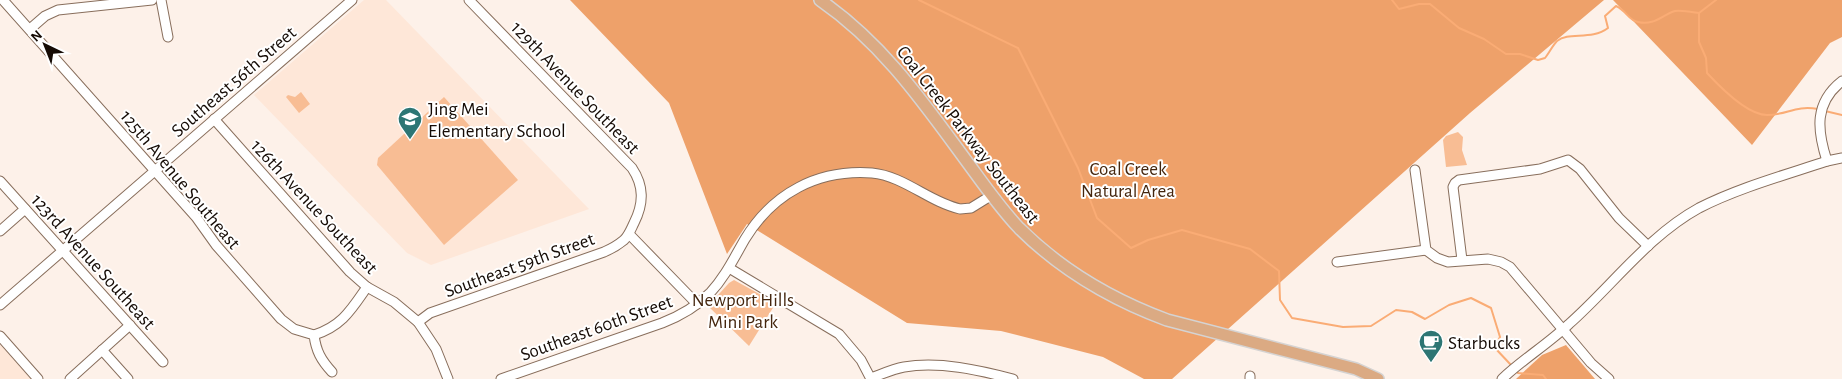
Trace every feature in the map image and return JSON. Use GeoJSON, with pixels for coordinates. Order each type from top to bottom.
{"type":"FeatureCollection","features":[{"type":"Feature","properties":{"kind":"main road","name":"Coal Creek Parkway Southeast"},"geometry":{"type":"LineString","coordinates":[[820,0],[855,27],[893,64],[912,86],[992,195],[1018,227],[1053,257],[1095,286],[1142,311],[1167,320],[1356,369],[1378,379]]}},
{"type":"Feature","properties":{"kind":"street","name":"125th Avenue Southeast"},"geometry":{"type":"LineString","coordinates":[[3,0],[196,217],[216,245],[281,319],[294,329],[314,335]]}},
{"type":"Feature","properties":{"kind":"street"},"geometry":{"type":"LineString","coordinates":[[30,30],[45,16],[58,10],[152,0]]}},
{"type":"Feature","properties":{"kind":"street"},"geometry":{"type":"LineString","coordinates":[[161,0],[168,37]]}},
{"type":"Feature","properties":{"kind":"street","name":"Southeast 56th Street"},"geometry":{"type":"LineString","coordinates":[[0,305],[352,0]]}},
{"type":"Feature","properties":{"kind":"street","name":"129th Avenue Southeast"},"geometry":{"type":"LineString","coordinates":[[470,0],[632,168],[640,184],[642,202],[640,212],[629,234]]}},
{"type":"Feature","properties":{"kind":"street"},"geometry":{"type":"LineString","coordinates":[[1827,161],[1820,138],[1819,125],[1830,90],[1842,81]]}},
{"type":"Feature","properties":{"kind":"street","name":"126th Avenue Southeast"},"geometry":{"type":"LineString","coordinates":[[214,119],[350,272],[367,288],[394,302],[418,322],[436,349],[448,379]]}},
{"type":"Feature","properties":{"kind":"street"},"geometry":{"type":"LineString","coordinates":[[1502,378],[1563,330],[1648,246],[1678,221],[1705,206],[1827,161],[1842,158]]}},
{"type":"Feature","properties":{"kind":"street"},"geometry":{"type":"LineString","coordinates":[[1462,260],[1453,187],[1455,183],[1467,179],[1540,170],[1568,160],[1580,169],[1619,218],[1648,246]]}},
{"type":"Feature","properties":{"kind":"street"},"geometry":{"type":"LineString","coordinates":[[1415,170],[1426,250]]}},
{"type":"Feature","properties":{"kind":"street","name":"Southeast 60th Street"},"geometry":{"type":"LineString","coordinates":[[501,379],[678,317],[710,292],[729,268],[753,228],[771,207],[797,187],[818,178],[862,173],[886,176],[960,209],[971,208],[992,195]]}},
{"type":"Feature","properties":{"kind":"street","name":"123rd Avenue Southeast"},"geometry":{"type":"LineString","coordinates":[[0,181],[163,362]]}},
{"type":"Feature","properties":{"kind":"street"},"geometry":{"type":"LineString","coordinates":[[0,231],[25,209]]}},
{"type":"Feature","properties":{"kind":"street"},"geometry":{"type":"LineString","coordinates":[[629,234],[697,304]]}},
{"type":"Feature","properties":{"kind":"street","name":"Southeast 59th Street"},"geometry":{"type":"LineString","coordinates":[[418,322],[430,313],[604,252],[624,240],[629,234]]}},
{"type":"Feature","properties":{"kind":"street"},"geometry":{"type":"LineString","coordinates":[[1337,262],[1426,250],[1437,258],[1448,262],[1488,259],[1501,262],[1510,267],[1591,363],[1609,379]]}},
{"type":"Feature","properties":{"kind":"street"},"geometry":{"type":"LineString","coordinates":[[729,268],[839,334],[861,360],[871,379],[906,367],[974,369],[1013,379]]}},
{"type":"Feature","properties":{"kind":"street"},"geometry":{"type":"LineString","coordinates":[[332,372],[316,350],[314,335],[325,331],[342,320],[367,288]]}},
{"type":"Feature","properties":{"kind":"street"},"geometry":{"type":"LineString","coordinates":[[70,379],[130,325]]}},
{"type":"Feature","properties":{"kind":"street"},"geometry":{"type":"LineString","coordinates":[[0,336],[38,379]]}},
{"type":"Feature","properties":{"kind":"street"},"geometry":{"type":"LineString","coordinates":[[102,350],[128,379]]}},
{"type":"Feature","properties":{"kind":"shaded area","name":"Jing Mei Elementary School"},"geometry":{"type":"Polygon","coordinates":[[[364,0],[386,0],[589,209],[431,265],[407,253],[254,95],[364,0]]]}},
{"type":"Feature","properties":{"kind":"shaded area"},"geometry":{"type":"Polygon","coordinates":[[[0,344],[31,379],[0,379],[0,344]]]}},
{"type":"Feature","properties":{"kind":"green space","name":"Coal Creek Natural Area"},"geometry":{"type":"Polygon","coordinates":[[[570,0],[1604,0],[1470,113],[1172,379],[1144,379],[1103,357],[1001,331],[907,323],[747,224],[727,254],[669,103],[570,0]]]}},
{"type":"Feature","properties":{"kind":"green space"},"geometry":{"type":"Polygon","coordinates":[[[1613,0],[1842,0],[1842,37],[1830,43],[1752,145],[1613,0]]]}},
{"type":"Feature","properties":{"kind":"green space"},"geometry":{"type":"Polygon","coordinates":[[[301,92],[310,104],[299,113],[286,97],[288,95],[295,97],[301,92]]]}},
{"type":"Feature","properties":{"kind":"green space"},"geometry":{"type":"Polygon","coordinates":[[[444,97],[518,180],[444,245],[377,165],[378,158],[444,97]]]}},
{"type":"Feature","properties":{"kind":"green space"},"geometry":{"type":"Polygon","coordinates":[[[1458,132],[1463,137],[1462,150],[1467,165],[1446,167],[1443,140],[1446,136],[1458,132]]]}},
{"type":"Feature","properties":{"kind":"green space","name":"Newport Hills Mini Park"},"geometry":{"type":"Polygon","coordinates":[[[734,280],[776,303],[749,346],[708,306],[734,280]]]}},
{"type":"Feature","properties":{"kind":"green space"},"geometry":{"type":"Polygon","coordinates":[[[1566,345],[1595,379],[1516,379],[1542,355],[1566,345]]]}},
{"type":"Feature","properties":{"kind":"waterway"},"geometry":{"type":"LineString","coordinates":[[919,0],[1018,48],[1078,168],[1097,218],[1131,248],[1148,240],[1182,230],[1250,249],[1279,271],[1280,300],[1292,318],[1343,327],[1371,326],[1396,310],[1412,312],[1425,319],[1449,305],[1471,298],[1491,308],[1500,337],[1495,348],[1511,365]]}},
{"type":"Feature","properties":{"kind":"waterway"},"geometry":{"type":"LineString","coordinates":[[1392,0],[1399,9],[1419,4],[1430,4],[1459,28],[1484,39],[1506,54],[1520,54],[1538,60],[1545,58],[1557,41],[1562,38],[1595,34],[1608,28],[1605,16],[1616,6],[1632,19],[1638,22],[1649,23],[1675,11],[1699,13],[1716,0]]}},
{"type":"Feature","properties":{"kind":"waterway"},"geometry":{"type":"LineString","coordinates":[[1699,13],[1699,42],[1706,58],[1707,73],[1735,99],[1751,110],[1767,115],[1803,108],[1818,109]]}},
{"type":"Feature","properties":{"kind":"waterway"},"geometry":{"type":"LineString","coordinates":[[1825,111],[1842,115]]}},
{"type":"Feature","properties":{"kind":"waterway"},"geometry":{"type":"LineString","coordinates":[[1516,371],[1518,373],[1543,375],[1546,379]]}},
{"type":"Feature","properties":{"kind":"place","name":"Jing Mei Elementary School"},"geometry":{"type":"Point","coordinates":[410,140]}},
{"type":"Feature","properties":{"kind":"place","name":"Starbucks"},"geometry":{"type":"Point","coordinates":[1431,363]}}]}
